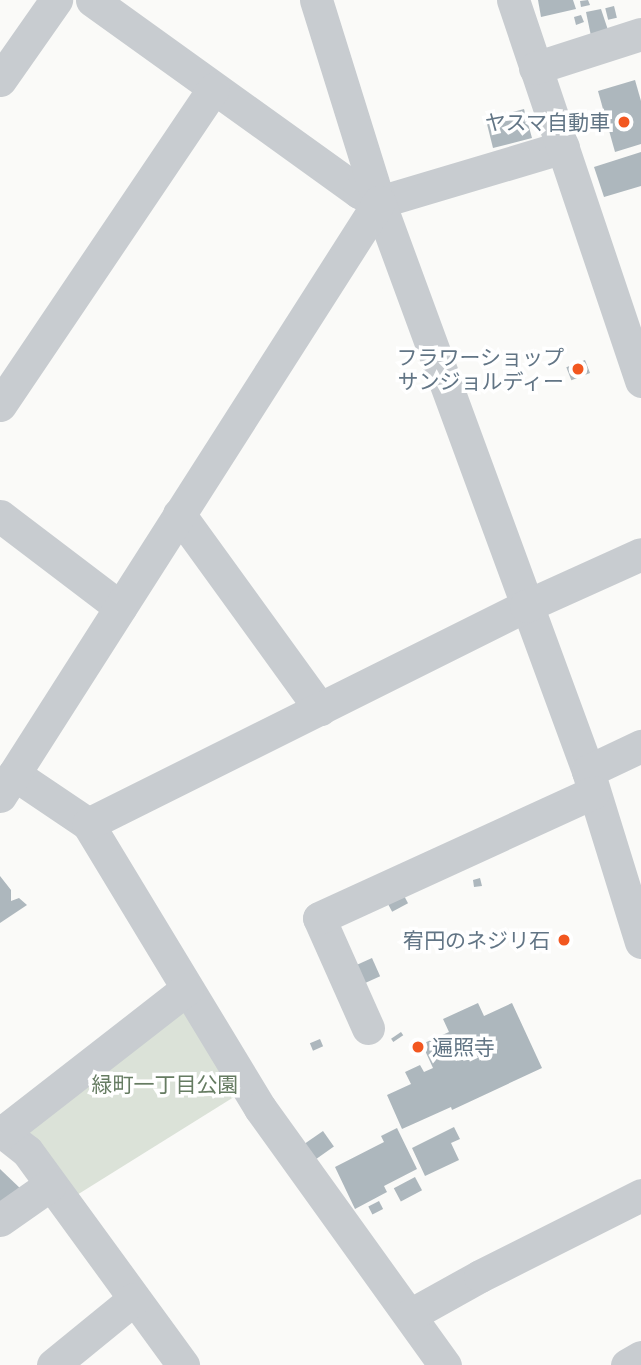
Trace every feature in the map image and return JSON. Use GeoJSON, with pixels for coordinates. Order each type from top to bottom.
{"type":"FeatureCollection","features":[{"type":"Feature","properties":{"kind":"street"},"geometry":{"type":"LineString","coordinates":[[0,80],[56,0]]}},
{"type":"Feature","properties":{"kind":"street"},"geometry":{"type":"LineString","coordinates":[[92,0],[359,192],[379,202]]}},
{"type":"Feature","properties":{"kind":"street"},"geometry":{"type":"LineString","coordinates":[[316,0],[379,202],[591,782],[641,943]]}},
{"type":"Feature","properties":{"kind":"street"},"geometry":{"type":"LineString","coordinates":[[513,0],[641,382]]}},
{"type":"Feature","properties":{"kind":"street"},"geometry":{"type":"LineString","coordinates":[[535,68],[641,34]]}},
{"type":"Feature","properties":{"kind":"street"},"geometry":{"type":"LineString","coordinates":[[0,405],[213,89]]}},
{"type":"Feature","properties":{"kind":"street"},"geometry":{"type":"LineString","coordinates":[[446,1365],[260,1108],[88,824],[7,785],[379,202],[563,147]]}},
{"type":"Feature","properties":{"kind":"street"},"geometry":{"type":"LineString","coordinates":[[179,514],[320,709]]}},
{"type":"Feature","properties":{"kind":"street"},"geometry":{"type":"LineString","coordinates":[[0,516],[120,607]]}},
{"type":"Feature","properties":{"kind":"street"},"geometry":{"type":"LineString","coordinates":[[88,824],[526,606],[641,554]]}},
{"type":"Feature","properties":{"kind":"street"},"geometry":{"type":"LineString","coordinates":[[368,1028],[318,918],[591,782],[641,746]]}},
{"type":"Feature","properties":{"kind":"street"},"geometry":{"type":"LineString","coordinates":[[183,1365],[27,1152],[1,1131],[187,989]]}},
{"type":"Feature","properties":{"kind":"street"},"geometry":{"type":"LineString","coordinates":[[0,1220],[50,1185]]}},
{"type":"Feature","properties":{"kind":"street"},"geometry":{"type":"LineString","coordinates":[[411,1315],[492,1270],[641,1195]]}},
{"type":"Feature","properties":{"kind":"street"},"geometry":{"type":"LineString","coordinates":[[53,1365],[134,1299]]}},
{"type":"Feature","properties":{"kind":"street"},"geometry":{"type":"LineString","coordinates":[[627,1365],[641,1357]]}},
{"type":"Feature","properties":{"kind":"green space","name":"緑町一丁目公園"},"geometry":{"type":"Polygon","coordinates":[[[184,1002],[241,1093],[67,1201],[10,1111],[184,1002]]]}},
{"type":"Feature","properties":{"kind":"building"},"geometry":{"type":"Polygon","coordinates":[[[538,0],[573,0],[576,9],[541,17],[538,0]]]}},
{"type":"Feature","properties":{"kind":"building"},"geometry":{"type":"Polygon","coordinates":[[[588,0],[590,5],[581,7],[580,1],[588,0]]]}},
{"type":"Feature","properties":{"kind":"building"},"geometry":{"type":"Polygon","coordinates":[[[614,6],[617,18],[608,20],[605,8],[614,6]]]}},
{"type":"Feature","properties":{"kind":"building"},"geometry":{"type":"Polygon","coordinates":[[[601,9],[608,30],[591,36],[586,12],[601,9]]]}},
{"type":"Feature","properties":{"kind":"building"},"geometry":{"type":"Polygon","coordinates":[[[581,15],[584,22],[576,25],[574,17],[581,15]]]}},
{"type":"Feature","properties":{"kind":"building","name":"ヤスマ自動車"},"geometry":{"type":"Polygon","coordinates":[[[635,80],[641,101],[641,144],[615,152],[598,91],[635,80]]]}},
{"type":"Feature","properties":{"kind":"building"},"geometry":{"type":"Polygon","coordinates":[[[524,109],[532,138],[493,148],[487,124],[498,121],[497,116],[524,109]]]}},
{"type":"Feature","properties":{"kind":"building","name":"ヤスマ自動車"},"geometry":{"type":"Polygon","coordinates":[[[641,152],[641,186],[604,197],[594,167],[641,152]]]}},
{"type":"Feature","properties":{"kind":"building","name":"フラワーショップ サンジョルディー"},"geometry":{"type":"Polygon","coordinates":[[[585,360],[590,373],[571,380],[566,367],[585,360]]]}},
{"type":"Feature","properties":{"kind":"building"},"geometry":{"type":"Polygon","coordinates":[[[0,876],[11,890],[11,901],[19,898],[27,905],[0,923],[0,876]]]}},
{"type":"Feature","properties":{"kind":"building"},"geometry":{"type":"Polygon","coordinates":[[[480,878],[482,886],[474,887],[473,880],[480,878]]]}},
{"type":"Feature","properties":{"kind":"building"},"geometry":{"type":"Polygon","coordinates":[[[401,890],[408,903],[392,912],[385,898],[401,890]]]}},
{"type":"Feature","properties":{"kind":"building"},"geometry":{"type":"Polygon","coordinates":[[[372,958],[380,976],[365,983],[356,965],[372,958]]]}},
{"type":"Feature","properties":{"kind":"building"},"geometry":{"type":"Polygon","coordinates":[[[478,1003],[484,1016],[512,1003],[542,1068],[452,1110],[451,1107],[402,1129],[387,1095],[411,1084],[405,1072],[420,1065],[424,1072],[433,1068],[422,1044],[449,1032],[443,1019],[478,1003]]]}},
{"type":"Feature","properties":{"kind":"building"},"geometry":{"type":"Polygon","coordinates":[[[401,1032],[403,1035],[393,1042],[391,1039],[401,1032]]]}},
{"type":"Feature","properties":{"kind":"building"},"geometry":{"type":"Polygon","coordinates":[[[320,1039],[323,1046],[313,1051],[310,1043],[320,1039]]]}},
{"type":"Feature","properties":{"kind":"building"},"geometry":{"type":"Polygon","coordinates":[[[454,1127],[460,1139],[451,1143],[459,1160],[425,1176],[412,1148],[454,1127]]]}},
{"type":"Feature","properties":{"kind":"building"},"geometry":{"type":"Polygon","coordinates":[[[397,1128],[417,1169],[384,1186],[387,1192],[355,1209],[335,1167],[384,1142],[381,1136],[397,1128]]]}},
{"type":"Feature","properties":{"kind":"building"},"geometry":{"type":"Polygon","coordinates":[[[323,1131],[334,1147],[316,1159],[305,1144],[323,1131]]]}},
{"type":"Feature","properties":{"kind":"building"},"geometry":{"type":"Polygon","coordinates":[[[0,1169],[23,1191],[0,1207],[0,1169]]]}},
{"type":"Feature","properties":{"kind":"building"},"geometry":{"type":"Polygon","coordinates":[[[415,1177],[422,1190],[401,1202],[394,1188],[415,1177]]]}},
{"type":"Feature","properties":{"kind":"building"},"geometry":{"type":"Polygon","coordinates":[[[379,1201],[383,1209],[372,1214],[368,1206],[379,1201]]]}},
{"type":"Feature","properties":{"kind":"place","name":"ヤスマ自動車"},"geometry":{"type":"Point","coordinates":[624,122]}},
{"type":"Feature","properties":{"kind":"place","name":"フラワーショップ サンジョルディー"},"geometry":{"type":"Point","coordinates":[578,369]}},
{"type":"Feature","properties":{"kind":"place","name":"宥円のネジリ石"},"geometry":{"type":"Point","coordinates":[564,940]}},
{"type":"Feature","properties":{"kind":"place","name":"遍照寺"},"geometry":{"type":"Point","coordinates":[418,1047]}}]}
